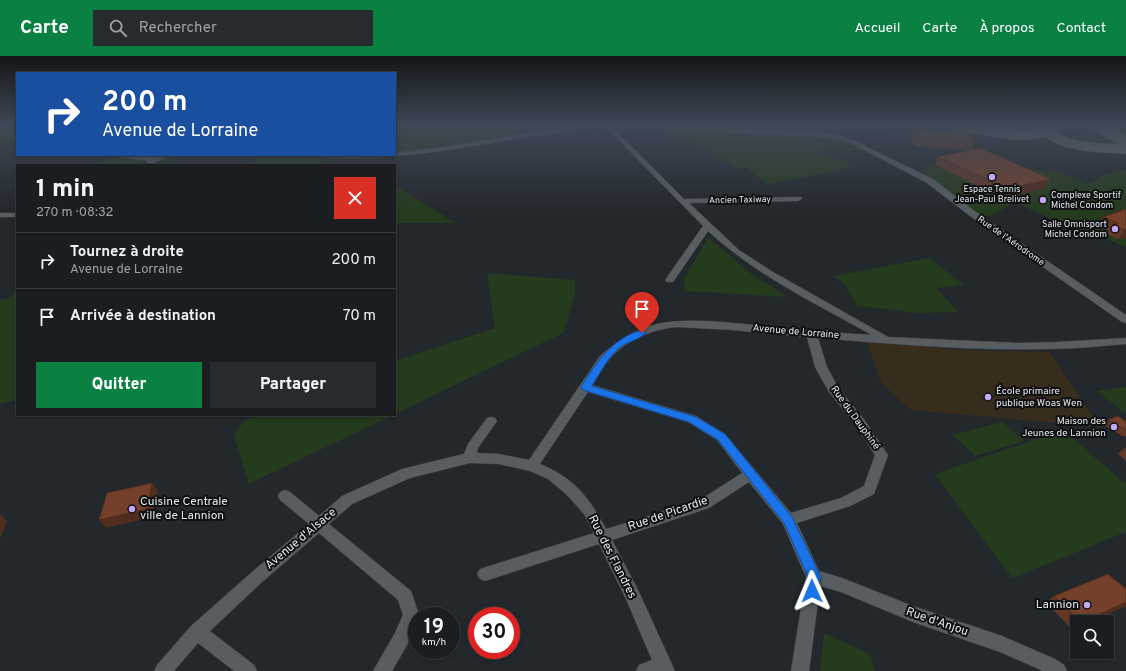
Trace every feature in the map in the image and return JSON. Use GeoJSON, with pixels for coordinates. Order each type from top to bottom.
{"type":"FeatureCollection","features":[{"type":"Feature","properties":{"kind":"street"},"geometry":{"type":"LineString","coordinates":[[635,154],[706,226],[736,252],[770,274],[885,338]]}},
{"type":"Feature","properties":{"kind":"street","name":"Rue de l'Aérodrome"},"geometry":{"type":"LineString","coordinates":[[876,154],[930,181],[973,214],[1124,316]]}},
{"type":"Feature","properties":{"kind":"street"},"geometry":{"type":"LineString","coordinates":[[128,156],[155,160]]}},
{"type":"Feature","properties":{"kind":"street"},"geometry":{"type":"LineString","coordinates":[[147,164],[165,156]]}},
{"type":"Feature","properties":{"kind":"street"},"geometry":{"type":"LineString","coordinates":[[338,156],[371,156]]}},
{"type":"Feature","properties":{"kind":"street"},"geometry":{"type":"LineString","coordinates":[[344,164],[352,157]]}},
{"type":"Feature","properties":{"kind":"street","name":"Ancien Taxiway"},"geometry":{"type":"LineString","coordinates":[[682,201],[798,199]]}},
{"type":"Feature","properties":{"kind":"street"},"geometry":{"type":"LineString","coordinates":[[0,216],[16,215]]}},
{"type":"Feature","properties":{"kind":"street"},"geometry":{"type":"LineString","coordinates":[[670,280],[706,226]]}},
{"type":"Feature","properties":{"kind":"street"},"geometry":{"type":"LineString","coordinates":[[856,321],[857,336]]}},
{"type":"Feature","properties":{"kind":"street","name":"Avenue de Lorraine"},"geometry":{"type":"LineString","coordinates":[[532,466],[604,359],[616,347],[630,338],[653,328],[683,324],[719,325],[811,334],[994,345],[1048,346],[1126,341]]}},
{"type":"Feature","properties":{"kind":"street","name":"Rue du Dauphiné"},"geometry":{"type":"LineString","coordinates":[[788,520],[845,502],[870,490],[882,455],[859,421],[835,392],[821,367],[811,334]]}},
{"type":"Feature","properties":{"kind":"street"},"geometry":{"type":"LineString","coordinates":[[586,387],[692,420],[721,437],[788,520],[814,577],[800,671]]}},
{"type":"Feature","properties":{"kind":"street"},"geometry":{"type":"LineString","coordinates":[[470,458],[472,448],[491,421]]}},
{"type":"Feature","properties":{"kind":"street","name":"Avenue d'Alsace"},"geometry":{"type":"LineString","coordinates":[[163,671],[197,632],[257,577],[347,500],[407,473],[470,458],[499,459],[532,466]]}},
{"type":"Feature","properties":{"kind":"street","name":"Rue des Flandres"},"geometry":{"type":"LineString","coordinates":[[532,466],[553,475],[571,490],[588,510],[632,595],[664,668]]}},
{"type":"Feature","properties":{"kind":"street","name":"Rue de Picardie"},"geometry":{"type":"LineString","coordinates":[[485,574],[602,535],[704,504],[751,474]]}},
{"type":"Feature","properties":{"kind":"street"},"geometry":{"type":"LineString","coordinates":[[285,496],[405,596],[411,615],[401,638],[382,671]]}},
{"type":"Feature","properties":{"kind":"street","name":"Rue d'Anjou"},"geometry":{"type":"LineString","coordinates":[[814,577],[842,585],[913,614],[1002,644],[1049,665],[1058,671]]}},
{"type":"Feature","properties":{"kind":"street"},"geometry":{"type":"LineString","coordinates":[[197,632],[248,671]]}},
{"type":"Feature","properties":{"kind":"street"},"geometry":{"type":"LineString","coordinates":[[645,671],[664,668]]}},
{"type":"Feature","properties":{"kind":"shaded area","name":"École primaire publique Woas Wen"},"geometry":{"type":"Polygon","coordinates":[[[867,342],[961,350],[1050,352],[1100,427],[911,410],[882,384],[867,342]]]}},
{"type":"Feature","properties":{"kind":"green space"},"geometry":{"type":"Polygon","coordinates":[[[710,154],[828,154],[853,166],[827,173],[767,184],[745,167],[739,169],[710,154]]]}},
{"type":"Feature","properties":{"kind":"green space"},"geometry":{"type":"Polygon","coordinates":[[[180,156],[163,163],[146,161],[141,164],[92,164],[113,157],[180,156]]]}},
{"type":"Feature","properties":{"kind":"green space"},"geometry":{"type":"Polygon","coordinates":[[[257,156],[299,156],[327,159],[321,164],[252,164],[257,156]]]}},
{"type":"Feature","properties":{"kind":"green space","name":"Complexe Sportif Michel Condom"},"geometry":{"type":"Polygon","coordinates":[[[976,156],[1010,169],[1037,169],[1044,172],[1055,171],[1087,184],[1105,175],[1126,169],[1126,247],[1104,238],[1101,240],[1015,202],[992,215],[982,217],[920,170],[924,167],[976,156]]]}},
{"type":"Feature","properties":{"kind":"green space"},"geometry":{"type":"Polygon","coordinates":[[[396,186],[455,223],[396,223],[396,186]]]}},
{"type":"Feature","properties":{"kind":"green space"},"geometry":{"type":"Polygon","coordinates":[[[708,237],[754,276],[788,297],[685,291],[684,279],[708,237]]]}},
{"type":"Feature","properties":{"kind":"green space"},"geometry":{"type":"Polygon","coordinates":[[[929,258],[964,285],[936,288],[958,312],[914,313],[857,306],[846,286],[834,276],[929,258]]]}},
{"type":"Feature","properties":{"kind":"green space"},"geometry":{"type":"Polygon","coordinates":[[[487,273],[575,280],[575,295],[563,333],[396,414],[396,361],[495,328],[487,273]]]}},
{"type":"Feature","properties":{"kind":"green space"},"geometry":{"type":"Polygon","coordinates":[[[16,288],[16,400],[0,404],[0,300],[10,298],[16,288]]]}},
{"type":"Feature","properties":{"kind":"green space"},"geometry":{"type":"Polygon","coordinates":[[[1126,387],[1126,414],[1097,391],[1126,387]]]}},
{"type":"Feature","properties":{"kind":"green space"},"geometry":{"type":"Polygon","coordinates":[[[255,416],[391,416],[249,484],[234,435],[245,420],[255,416]]]}},
{"type":"Feature","properties":{"kind":"green space"},"geometry":{"type":"Polygon","coordinates":[[[1002,422],[1024,441],[975,456],[953,435],[1002,422]]]}},
{"type":"Feature","properties":{"kind":"green space"},"geometry":{"type":"Polygon","coordinates":[[[1063,430],[1126,484],[1126,532],[1012,578],[935,474],[1063,430]]]}},
{"type":"Feature","properties":{"kind":"green space"},"geometry":{"type":"Polygon","coordinates":[[[824,633],[870,654],[875,671],[820,671],[824,633]]]}},
{"type":"Feature","properties":{"kind":"building"},"geometry":{"type":"Polygon","coordinates":[[[953,154],[993,154],[1051,179],[1007,189],[938,157],[953,154]]]}},
{"type":"Feature","properties":{"kind":"building"},"geometry":{"type":"Polygon","coordinates":[[[1126,209],[1126,230],[1112,225],[1118,223],[1103,217],[1126,209]]]}},
{"type":"Feature","properties":{"kind":"building"},"geometry":{"type":"Polygon","coordinates":[[[1118,416],[1126,422],[1126,430],[1108,420],[1118,416]]]}},
{"type":"Feature","properties":{"kind":"building"},"geometry":{"type":"Polygon","coordinates":[[[152,483],[147,509],[99,520],[107,493],[152,483]]]}},
{"type":"Feature","properties":{"kind":"building","name":"Lannion"},"geometry":{"type":"Polygon","coordinates":[[[1108,574],[1126,589],[1126,602],[1098,615],[1073,615],[1054,596],[1108,574]]]}},
{"type":"Feature","properties":{"kind":"place","name":"Espace Tennis Jean-Paul Brelivet"},"geometry":{"type":"Point","coordinates":[992,177]}},
{"type":"Feature","properties":{"kind":"place","name":"Complexe Sportif Michel Condom"},"geometry":{"type":"Point","coordinates":[1043,200]}},
{"type":"Feature","properties":{"kind":"place","name":"Salle Omnisport Michel Condom"},"geometry":{"type":"Point","coordinates":[1115,229]}},
{"type":"Feature","properties":{"kind":"place","name":"École primaire publique Woas Wen"},"geometry":{"type":"Point","coordinates":[988,397]}},
{"type":"Feature","properties":{"kind":"place","name":"Maison des Jeunes de Lannion"},"geometry":{"type":"Point","coordinates":[1114,427]}},
{"type":"Feature","properties":{"kind":"place","name":"Cuisine Centrale ville de Lannion"},"geometry":{"type":"Point","coordinates":[132,509]}},
{"type":"Feature","properties":{"kind":"place","name":"Lannion"},"geometry":{"type":"Point","coordinates":[1087,605]}},
{"type":"Feature","properties":{"kind":"route"},"geometry":{"type":"LineString","coordinates":[[642,333],[630,338],[616,347],[604,359],[586,387],[692,420],[721,437],[788,520],[814,577],[812,591]]}}]}
